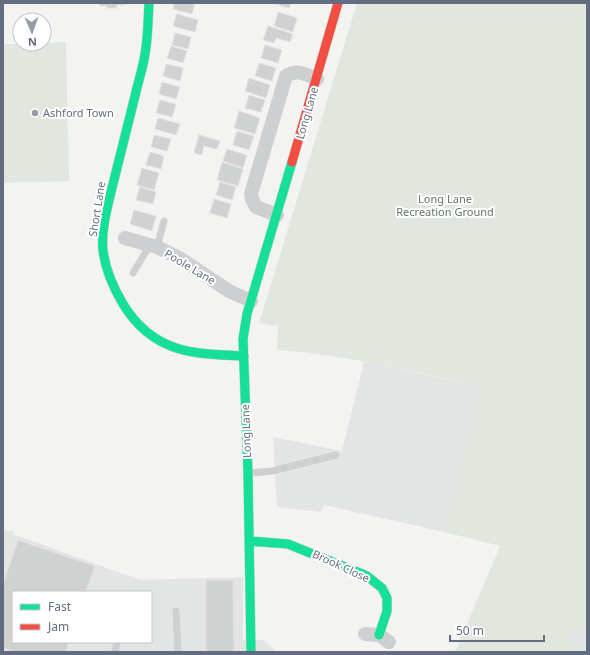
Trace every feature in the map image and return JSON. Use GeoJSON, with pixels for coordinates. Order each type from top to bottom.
{"type":"FeatureCollection","features":[{"type":"Feature","properties":{"kind":"street","name":"Short Lane"},"geometry":{"type":"LineString","coordinates":[[149,3],[145,55],[106,212],[103,236],[105,261],[122,303],[145,330],[159,341],[184,351],[201,354],[244,356]]}},
{"type":"Feature","properties":{"kind":"street","name":"Long Lane"},"geometry":{"type":"LineString","coordinates":[[250,652],[248,473],[243,339],[251,301],[338,3]]}},
{"type":"Feature","properties":{"kind":"street","name":"Long Lane"},"geometry":{"type":"LineString","coordinates":[[277,216],[256,207],[251,194],[286,76],[292,73],[300,72],[317,79]]}},
{"type":"Feature","properties":{"kind":"street","name":"Poole Lane"},"geometry":{"type":"LineString","coordinates":[[125,238],[153,246],[181,259],[229,291],[251,301]]}},
{"type":"Feature","properties":{"kind":"street","name":"Brook Close"},"geometry":{"type":"LineString","coordinates":[[249,541],[288,544],[367,576],[382,588],[387,598],[384,638],[365,634]]}},
{"type":"Feature","properties":{"kind":"lane"},"geometry":{"type":"LineString","coordinates":[[133,273],[153,246],[164,221]]}},
{"type":"Feature","properties":{"kind":"lane"},"geometry":{"type":"LineString","coordinates":[[248,473],[272,471],[336,454]]}},
{"type":"Feature","properties":{"kind":"lane"},"geometry":{"type":"LineString","coordinates":[[176,611],[178,652]]}},
{"type":"Feature","properties":{"kind":"shaded area"},"geometry":{"type":"Polygon","coordinates":[[[364,361],[481,387],[444,532],[324,505],[321,512],[277,507],[273,437],[342,451],[364,361]]]}},
{"type":"Feature","properties":{"kind":"shaded area"},"geometry":{"type":"Polygon","coordinates":[[[13,534],[140,580],[243,577],[243,640],[264,640],[276,652],[7,652],[3,651],[3,562],[13,534]]]}},
{"type":"Feature","properties":{"kind":"shaded area"},"geometry":{"type":"Polygon","coordinates":[[[570,632],[587,632],[587,652],[571,652],[570,632]]]}},
{"type":"Feature","properties":{"kind":"green space","name":"Long Lane Recreation Ground"},"geometry":{"type":"Polygon","coordinates":[[[357,3],[587,3],[587,632],[570,632],[571,652],[455,652],[500,546],[444,532],[481,387],[354,360],[303,352],[277,350],[278,326],[259,323],[357,3]]]}},
{"type":"Feature","properties":{"kind":"green space","name":"Ashford Town"},"geometry":{"type":"Polygon","coordinates":[[[66,42],[69,181],[3,183],[3,44],[12,44],[12,52],[52,52],[52,43],[66,42]]]}},
{"type":"Feature","properties":{"kind":"green space"},"geometry":{"type":"Polygon","coordinates":[[[3,530],[14,531],[3,561],[3,530]]]}},
{"type":"Feature","properties":{"kind":"building"},"geometry":{"type":"Polygon","coordinates":[[[99,3],[124,3],[124,5],[117,5],[117,8],[107,8],[107,6],[100,6],[99,3]]]}},
{"type":"Feature","properties":{"kind":"building"},"geometry":{"type":"Polygon","coordinates":[[[174,3],[195,3],[192,14],[173,9],[174,3]]]}},
{"type":"Feature","properties":{"kind":"building"},"geometry":{"type":"Polygon","coordinates":[[[273,3],[291,3],[289,8],[273,3]]]}},
{"type":"Feature","properties":{"kind":"building"},"geometry":{"type":"Polygon","coordinates":[[[278,12],[297,18],[293,32],[274,26],[278,12]]]}},
{"type":"Feature","properties":{"kind":"building"},"geometry":{"type":"Polygon","coordinates":[[[177,14],[198,20],[195,32],[173,26],[177,14]]]}},
{"type":"Feature","properties":{"kind":"building"},"geometry":{"type":"Polygon","coordinates":[[[268,26],[293,34],[290,42],[276,38],[274,43],[263,40],[268,26]]]}},
{"type":"Feature","properties":{"kind":"building"},"geometry":{"type":"Polygon","coordinates":[[[175,33],[191,37],[188,49],[172,45],[175,33]]]}},
{"type":"Feature","properties":{"kind":"building"},"geometry":{"type":"Polygon","coordinates":[[[265,45],[282,50],[278,63],[261,58],[265,45]]]}},
{"type":"Feature","properties":{"kind":"building"},"geometry":{"type":"Polygon","coordinates":[[[171,46],[187,51],[183,63],[167,58],[171,46]]]}},
{"type":"Feature","properties":{"kind":"building"},"geometry":{"type":"Polygon","coordinates":[[[259,63],[276,68],[272,81],[255,76],[259,63]]]}},
{"type":"Feature","properties":{"kind":"building"},"geometry":{"type":"Polygon","coordinates":[[[166,64],[183,68],[180,81],[163,76],[166,64]]]}},
{"type":"Feature","properties":{"kind":"building"},"geometry":{"type":"Polygon","coordinates":[[[249,78],[270,85],[266,98],[245,91],[249,78]]]}},
{"type":"Feature","properties":{"kind":"building"},"geometry":{"type":"Polygon","coordinates":[[[162,82],[180,87],[176,99],[159,94],[162,82]]]}},
{"type":"Feature","properties":{"kind":"building"},"geometry":{"type":"Polygon","coordinates":[[[249,95],[265,100],[261,112],[245,108],[249,95]]]}},
{"type":"Feature","properties":{"kind":"building"},"geometry":{"type":"Polygon","coordinates":[[[160,100],[176,104],[172,117],[156,113],[160,100]]]}},
{"type":"Feature","properties":{"kind":"building"},"geometry":{"type":"Polygon","coordinates":[[[239,111],[260,118],[255,134],[234,128],[239,111]]]}},
{"type":"Feature","properties":{"kind":"building"},"geometry":{"type":"Polygon","coordinates":[[[158,118],[180,124],[176,135],[155,129],[158,118]]]}},
{"type":"Feature","properties":{"kind":"building"},"geometry":{"type":"Polygon","coordinates":[[[237,131],[254,136],[249,150],[233,145],[237,131]]]}},
{"type":"Feature","properties":{"kind":"building"},"geometry":{"type":"Polygon","coordinates":[[[154,135],[171,139],[167,151],[151,147],[154,135]]]}},
{"type":"Feature","properties":{"kind":"building"},"geometry":{"type":"Polygon","coordinates":[[[199,135],[220,141],[217,149],[204,146],[202,155],[194,153],[199,135]]]}},
{"type":"Feature","properties":{"kind":"building"},"geometry":{"type":"Polygon","coordinates":[[[227,149],[247,155],[243,168],[223,161],[227,149]]]}},
{"type":"Feature","properties":{"kind":"building"},"geometry":{"type":"Polygon","coordinates":[[[150,152],[164,156],[161,169],[146,165],[150,152]]]}},
{"type":"Feature","properties":{"kind":"building"},"geometry":{"type":"Polygon","coordinates":[[[222,162],[243,169],[238,186],[217,180],[222,162]]]}},
{"type":"Feature","properties":{"kind":"building"},"geometry":{"type":"Polygon","coordinates":[[[142,168],[159,173],[154,190],[137,185],[142,168]]]}},
{"type":"Feature","properties":{"kind":"building"},"geometry":{"type":"Polygon","coordinates":[[[220,182],[236,187],[232,200],[216,195],[220,182]]]}},
{"type":"Feature","properties":{"kind":"building"},"geometry":{"type":"Polygon","coordinates":[[[140,187],[156,192],[153,204],[136,200],[140,187]]]}},
{"type":"Feature","properties":{"kind":"building"},"geometry":{"type":"Polygon","coordinates":[[[214,199],[231,204],[227,218],[210,213],[214,199]]]}},
{"type":"Feature","properties":{"kind":"building"},"geometry":{"type":"Polygon","coordinates":[[[134,210],[156,216],[152,231],[130,224],[134,210]]]}},
{"type":"Feature","properties":{"kind":"building"},"geometry":{"type":"Polygon","coordinates":[[[18,540],[95,566],[86,591],[12,591],[12,643],[69,643],[66,652],[14,652],[3,648],[3,584],[18,540]]]}},
{"type":"Feature","properties":{"kind":"building"},"geometry":{"type":"Polygon","coordinates":[[[206,580],[233,580],[234,652],[206,652],[206,580]]]}},
{"type":"Feature","properties":{"kind":"traffic: fast"},"geometry":{"type":"LineString","coordinates":[[149,3],[144,59],[104,225],[103,250],[106,264],[113,284],[123,304],[147,333],[175,348],[191,352],[244,356]]}},
{"type":"Feature","properties":{"kind":"traffic: fast"},"geometry":{"type":"LineString","coordinates":[[251,652],[248,473],[243,339],[247,314],[292,162]]}},
{"type":"Feature","properties":{"kind":"traffic: fast"},"geometry":{"type":"LineString","coordinates":[[249,541],[288,544],[367,576],[382,588],[387,598],[387,611],[379,635]]}},
{"type":"Feature","properties":{"kind":"traffic: jam"},"geometry":{"type":"LineString","coordinates":[[292,162],[338,3]]}},
{"type":"Feature","properties":{"kind":"place","name":"Ashford Town"},"geometry":{"type":"Point","coordinates":[35,113]}}]}
